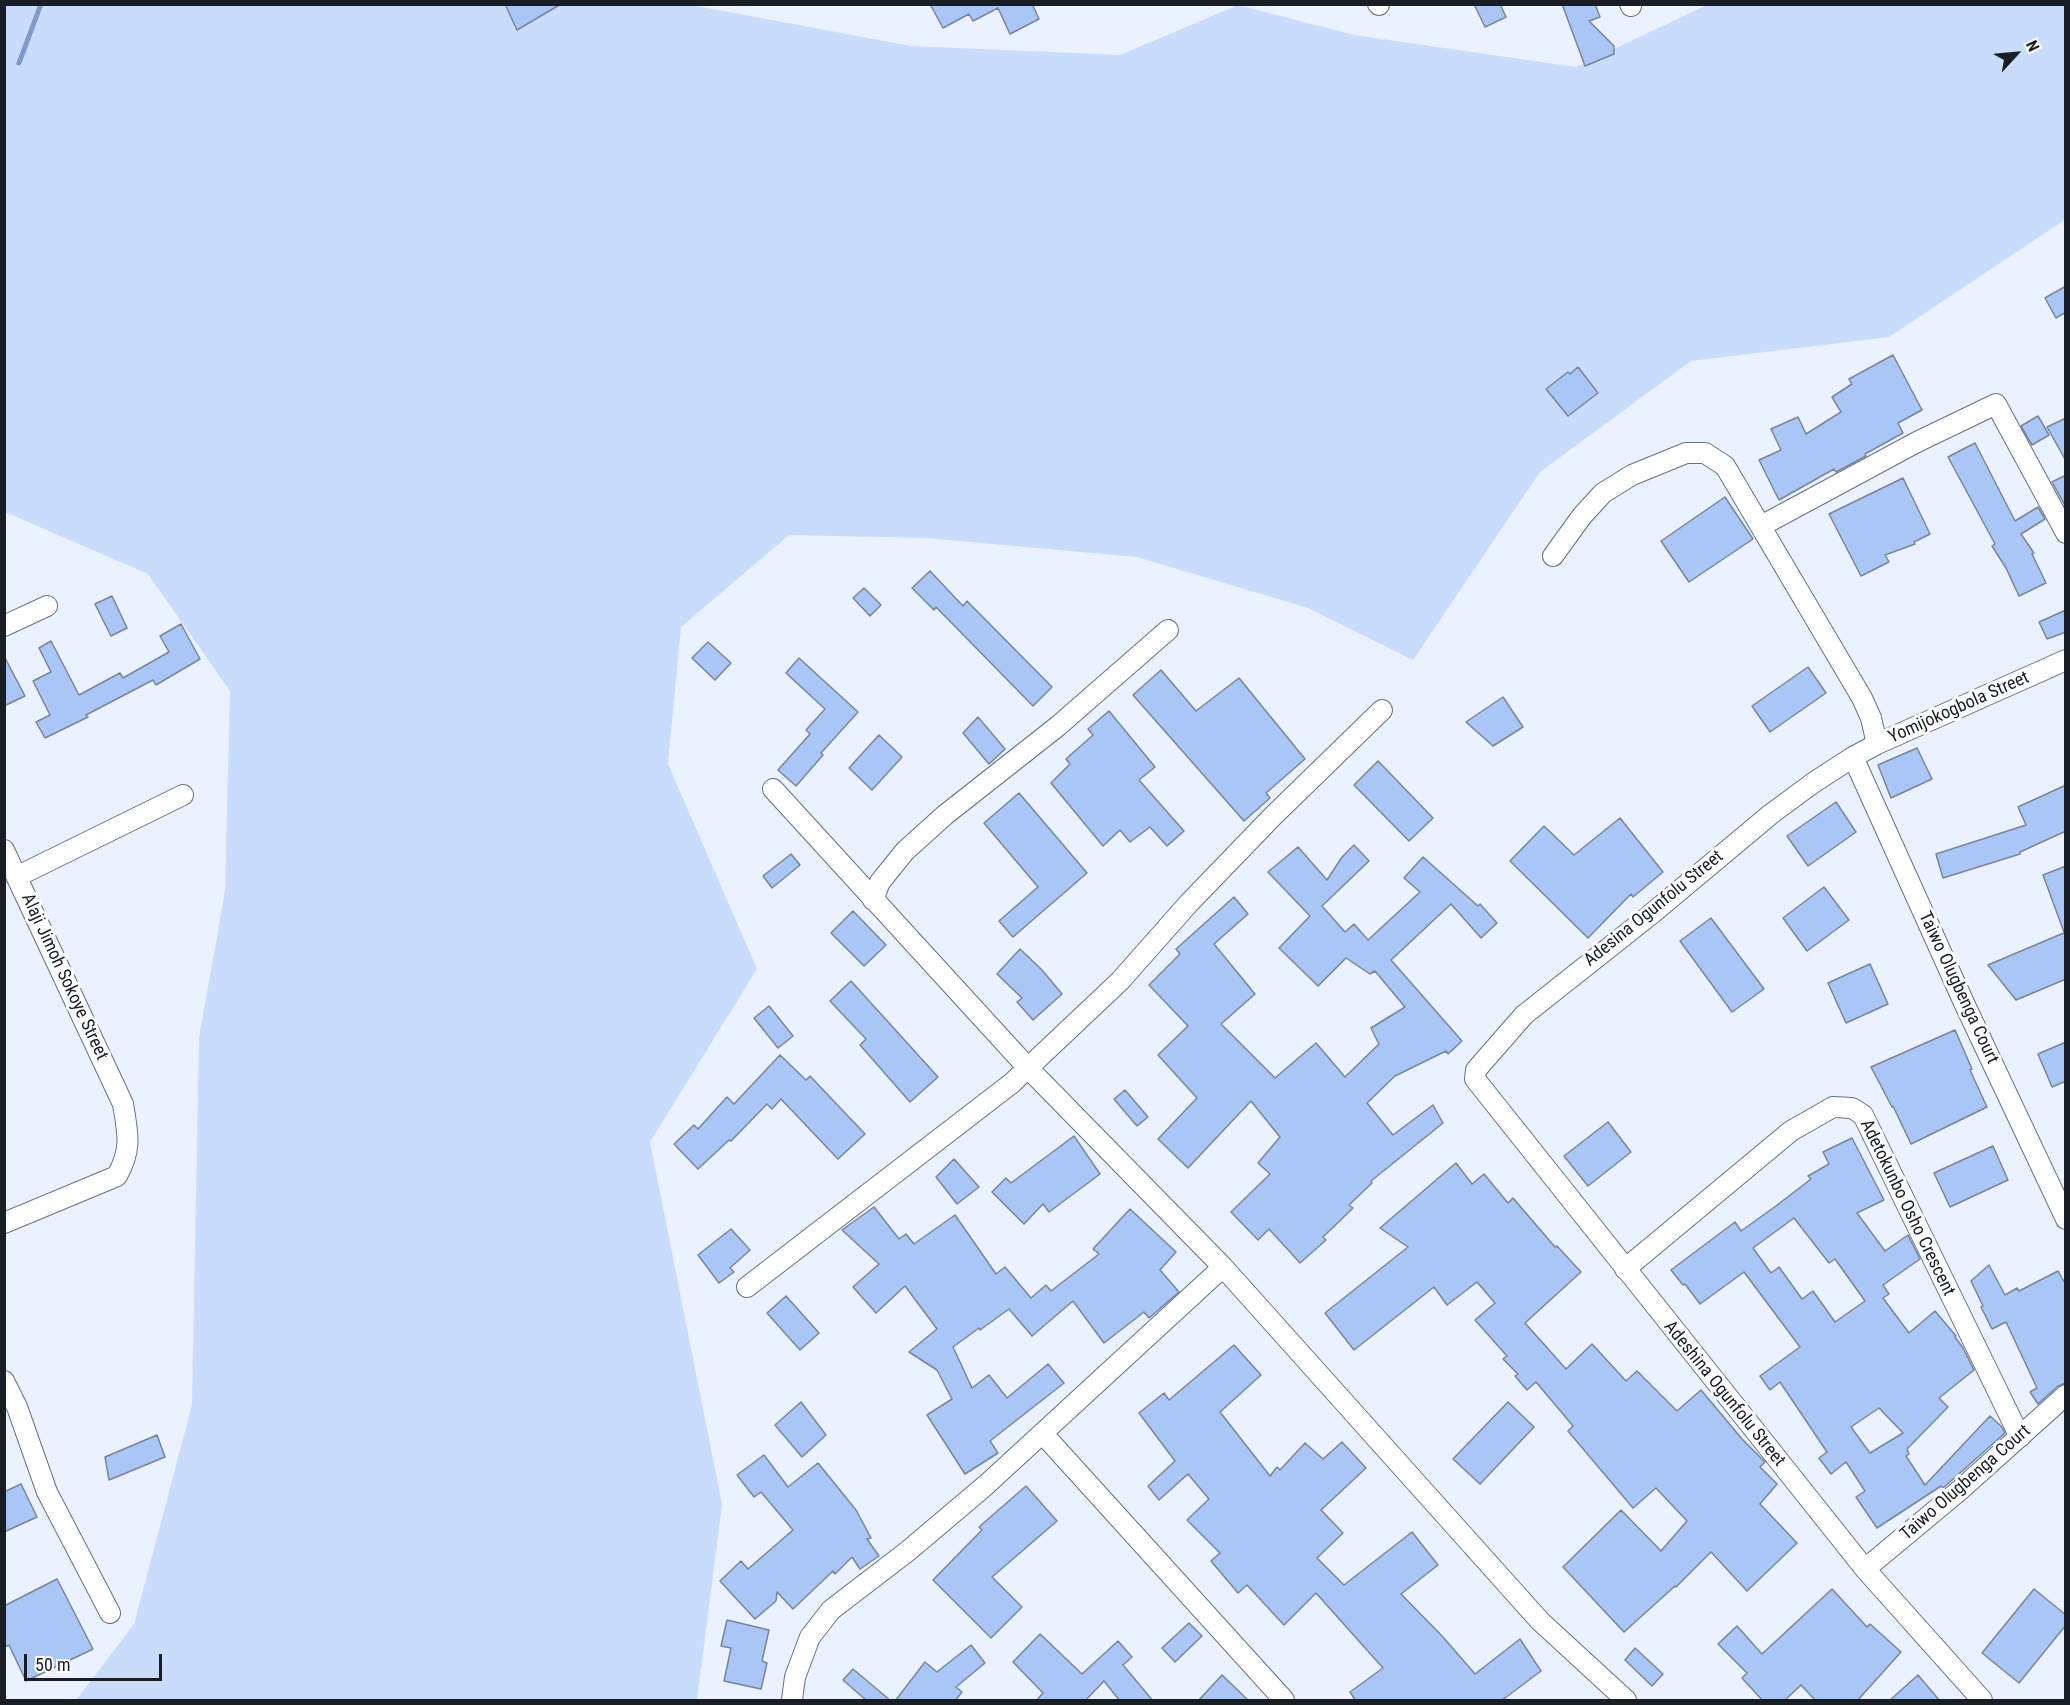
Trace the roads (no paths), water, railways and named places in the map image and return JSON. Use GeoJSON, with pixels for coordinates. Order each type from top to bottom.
{"type":"FeatureCollection","features":[{"type":"Feature","properties":{"kind":"street"},"geometry":{"type":"LineString","coordinates":[[1761,526],[1917,442],[1996,404],[2066,533]]}},
{"type":"Feature","properties":{"kind":"street"},"geometry":{"type":"LineString","coordinates":[[1554,556],[1582,516],[1603,494],[1632,475],[1686,453],[1705,453],[1725,466],[1863,698],[1871,718],[1877,744]]}},
{"type":"Feature","properties":{"kind":"street"},"geometry":{"type":"LineString","coordinates":[[4,626],[47,606]]}},
{"type":"Feature","properties":{"kind":"street"},"geometry":{"type":"LineString","coordinates":[[873,900],[880,882],[905,851],[945,815],[1058,726],[1168,630]]}},
{"type":"Feature","properties":{"kind":"street","name":"Yomijokogbola Street"},"geometry":{"type":"LineString","coordinates":[[1852,757],[2066,660]]}},
{"type":"Feature","properties":{"kind":"street"},"geometry":{"type":"LineString","coordinates":[[747,1287],[1012,1083],[1120,981],[1189,903],[1273,816],[1382,710]]}},
{"type":"Feature","properties":{"kind":"street","name":"Adesina Ogunfolu Street"},"geometry":{"type":"LineString","coordinates":[[1475,1079],[1476,1070],[1524,1014],[1649,916],[1771,814],[1852,757]]}},
{"type":"Feature","properties":{"kind":"street","name":"Taiwo Olugbenga Court"},"geometry":{"type":"LineString","coordinates":[[1852,757],[2066,1219]]}},
{"type":"Feature","properties":{"kind":"street"},"geometry":{"type":"LineString","coordinates":[[773,789],[1028,1068],[1222,1267],[1540,1621],[1626,1701]]}},
{"type":"Feature","properties":{"kind":"street"},"geometry":{"type":"LineString","coordinates":[[18,876],[183,795]]}},
{"type":"Feature","properties":{"kind":"street","name":"Alaji Jimoh Sokoye Street"},"geometry":{"type":"LineString","coordinates":[[4,850],[123,1104],[128,1134],[126,1160],[117,1176],[4,1223]]}},
{"type":"Feature","properties":{"kind":"street","name":"Adeshina Ogunfolu Street"},"geometry":{"type":"LineString","coordinates":[[1475,1079],[1865,1569],[1982,1701]]}},
{"type":"Feature","properties":{"kind":"street","name":"Adetokunbo Osho Crescent"},"geometry":{"type":"LineString","coordinates":[[1624,1269],[1791,1131],[1833,1107],[1852,1108],[1863,1115],[2020,1437]]}},
{"type":"Feature","properties":{"kind":"street"},"geometry":{"type":"LineString","coordinates":[[792,1701],[795,1677],[810,1637],[831,1610],[908,1551],[986,1485],[1222,1267]]}},
{"type":"Feature","properties":{"kind":"street"},"geometry":{"type":"LineString","coordinates":[[4,1381],[17,1407],[47,1492],[110,1613]]}},
{"type":"Feature","properties":{"kind":"street","name":"Taiwo Olugbenga Court"},"geometry":{"type":"LineString","coordinates":[[1865,1569],[1960,1490],[2066,1395]]}},
{"type":"Feature","properties":{"kind":"street"},"geometry":{"type":"LineString","coordinates":[[1043,1434],[1284,1701]]}},
{"type":"Feature","properties":{"kind":"waterway"},"geometry":{"type":"LineString","coordinates":[[19,63],[41,4]]}}]}
